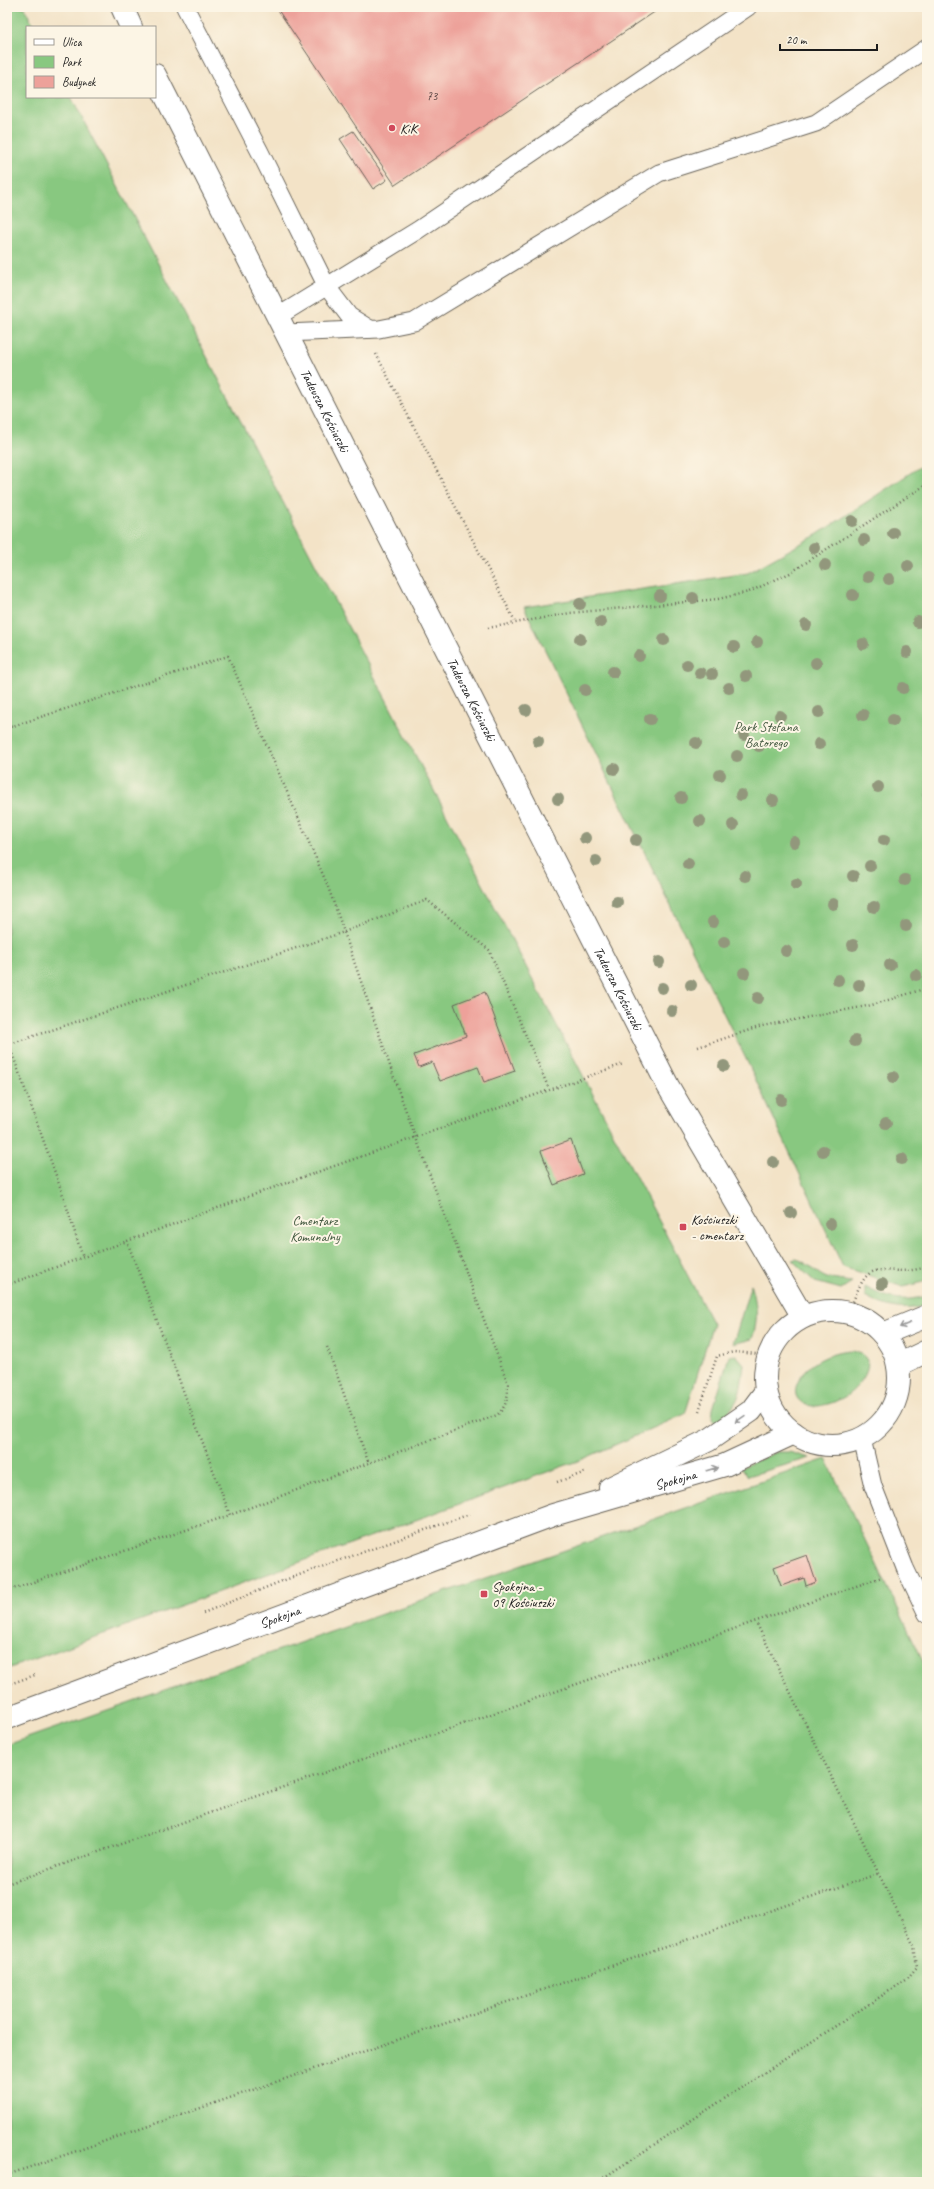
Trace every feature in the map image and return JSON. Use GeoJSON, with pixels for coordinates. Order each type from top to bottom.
{"type":"FeatureCollection","features":[{"type":"Feature","properties":{"kind":"street"},"geometry":{"type":"LineString","coordinates":[[122,7],[132,26]]}},
{"type":"Feature","properties":{"kind":"street","name":"Tadeusza Kościuszki"},"geometry":{"type":"LineString","coordinates":[[156,77],[668,1086],[803,1317]]}},
{"type":"Feature","properties":{"kind":"street"},"geometry":{"type":"LineString","coordinates":[[837,1310],[849,1313],[870,1322],[883,1334],[893,1348],[898,1365],[899,1382],[896,1400],[888,1415],[876,1429],[862,1439],[845,1444],[827,1445],[810,1441],[794,1433],[781,1422],[771,1407],[766,1390],[765,1373],[768,1355],[776,1340],[788,1327],[803,1317],[820,1312],[837,1310]]}},
{"type":"Feature","properties":{"kind":"street"},"geometry":{"type":"LineString","coordinates":[[883,1334],[927,1316]]}},
{"type":"Feature","properties":{"kind":"street"},"geometry":{"type":"LineString","coordinates":[[898,1365],[927,1351]]}},
{"type":"Feature","properties":{"kind":"street","name":"Spokojna"},"geometry":{"type":"LineString","coordinates":[[553,1515],[709,1440],[752,1410],[766,1390]]}},
{"type":"Feature","properties":{"kind":"street","name":"Spokojna"},"geometry":{"type":"LineString","coordinates":[[7,1718],[553,1515],[725,1465],[794,1433]]}},
{"type":"Feature","properties":{"kind":"lane"},"geometry":{"type":"LineString","coordinates":[[184,7],[260,152],[327,287],[349,316],[371,329]]}},
{"type":"Feature","properties":{"kind":"lane"},"geometry":{"type":"LineString","coordinates":[[281,325],[327,287],[418,230],[748,7]]}},
{"type":"Feature","properties":{"kind":"lane"},"geometry":{"type":"LineString","coordinates":[[281,325],[371,329],[414,322],[659,173],[816,123],[927,48]]}},
{"type":"Feature","properties":{"kind":"lane"},"geometry":{"type":"LineString","coordinates":[[862,1439],[872,1486],[905,1568],[927,1614]]}},
{"type":"Feature","properties":{"kind":"path"},"geometry":{"type":"LineString","coordinates":[[371,329],[377,358],[516,623]]}},
{"type":"Feature","properties":{"kind":"path"},"geometry":{"type":"LineString","coordinates":[[488,628],[570,613],[718,599],[749,592],[790,573],[927,484]]}},
{"type":"Feature","properties":{"kind":"path"},"geometry":{"type":"LineString","coordinates":[[7,728],[228,656],[327,884],[400,1095],[418,1137],[508,1384],[508,1396],[505,1408],[496,1415],[230,1515],[7,1591]]}},
{"type":"Feature","properties":{"kind":"path"},"geometry":{"type":"LineString","coordinates":[[8,1044],[344,932],[427,900],[489,950],[549,1090]]}},
{"type":"Feature","properties":{"kind":"path"},"geometry":{"type":"LineString","coordinates":[[698,1047],[762,1026],[872,1005],[927,988]]}},
{"type":"Feature","properties":{"kind":"path"},"geometry":{"type":"LineString","coordinates":[[7,1039],[63,1195],[83,1258]]}},
{"type":"Feature","properties":{"kind":"path"},"geometry":{"type":"LineString","coordinates":[[7,1285],[623,1064]]}},
{"type":"Feature","properties":{"kind":"path"},"geometry":{"type":"LineString","coordinates":[[127,1241],[230,1515]]}},
{"type":"Feature","properties":{"kind":"path"},"geometry":{"type":"LineString","coordinates":[[849,1313],[856,1292],[868,1273],[875,1270],[907,1270],[927,1267]]}},
{"type":"Feature","properties":{"kind":"path"},"geometry":{"type":"LineString","coordinates":[[327,1347],[369,1464]]}},
{"type":"Feature","properties":{"kind":"path"},"geometry":{"type":"LineString","coordinates":[[699,1413],[717,1356],[734,1352],[768,1355]]}},
{"type":"Feature","properties":{"kind":"path"},"geometry":{"type":"LineString","coordinates":[[550,1485],[587,1472]]}},
{"type":"Feature","properties":{"kind":"path"},"geometry":{"type":"LineString","coordinates":[[197,1615],[282,1581],[475,1512]]}},
{"type":"Feature","properties":{"kind":"path"},"geometry":{"type":"LineString","coordinates":[[7,1884],[756,1622],[905,1568]]}},
{"type":"Feature","properties":{"kind":"path"},"geometry":{"type":"LineString","coordinates":[[597,2182],[906,1980],[916,1967],[914,1946],[880,1873],[756,1622]]}},
{"type":"Feature","properties":{"kind":"path"},"geometry":{"type":"LineString","coordinates":[[7,1685],[37,1675]]}},
{"type":"Feature","properties":{"kind":"path"},"geometry":{"type":"LineString","coordinates":[[7,2174],[880,1873]]}},
{"type":"Feature","properties":{"kind":"green space","name":"Cmentarz Komunalny"},"geometry":{"type":"Polygon","coordinates":[[[7,7],[24,7],[34,26],[26,26],[26,98],[72,98],[713,1324],[685,1414],[583,1459],[7,1669],[7,7]]]}},
{"type":"Feature","properties":{"kind":"green space","name":"Park Stefana Batorego"},"geometry":{"type":"Polygon","coordinates":[[[927,462],[927,1281],[903,1287],[843,1267],[746,1059],[524,607],[748,573],[818,534],[927,462]]]}},
{"type":"Feature","properties":{"kind":"green space"},"geometry":{"type":"Polygon","coordinates":[[[796,1259],[804,1262],[819,1274],[827,1278],[852,1282],[841,1289],[815,1282],[792,1260],[796,1259]]]}},
{"type":"Feature","properties":{"kind":"green space"},"geometry":{"type":"Polygon","coordinates":[[[751,1284],[755,1298],[756,1312],[756,1325],[752,1339],[733,1344],[751,1284]]]}},
{"type":"Feature","properties":{"kind":"green space"},"geometry":{"type":"Polygon","coordinates":[[[865,1287],[888,1297],[909,1299],[926,1296],[927,1305],[910,1308],[895,1308],[888,1306],[865,1296],[865,1287]]]}},
{"type":"Feature","properties":{"kind":"green space"},"geometry":{"type":"Polygon","coordinates":[[[851,1351],[861,1354],[866,1359],[868,1365],[863,1378],[852,1391],[835,1402],[818,1406],[807,1405],[798,1400],[796,1395],[797,1384],[806,1370],[827,1356],[851,1351]]]}},
{"type":"Feature","properties":{"kind":"green space"},"geometry":{"type":"Polygon","coordinates":[[[736,1355],[744,1364],[738,1398],[730,1410],[716,1424],[712,1418],[713,1409],[729,1356],[736,1355]]]}},
{"type":"Feature","properties":{"kind":"green space"},"geometry":{"type":"Polygon","coordinates":[[[777,1452],[789,1452],[810,1458],[748,1476],[740,1468],[777,1452]]]}},
{"type":"Feature","properties":{"kind":"green space"},"geometry":{"type":"Polygon","coordinates":[[[826,1459],[927,1669],[927,2182],[7,2182],[7,1745],[826,1459]]]}},
{"type":"Feature","properties":{"kind":"building"},"geometry":{"type":"Polygon","coordinates":[[[276,7],[662,7],[395,185],[276,7]]]}},
{"type":"Feature","properties":{"kind":"building"},"geometry":{"type":"Polygon","coordinates":[[[353,131],[387,180],[373,189],[340,139],[353,131]]]}},
{"type":"Feature","properties":{"kind":"building"},"geometry":{"type":"Polygon","coordinates":[[[485,992],[515,1071],[484,1082],[478,1067],[440,1081],[432,1062],[419,1067],[414,1055],[466,1036],[454,1004],[485,992]]]}},
{"type":"Feature","properties":{"kind":"building"},"geometry":{"type":"Polygon","coordinates":[[[571,1140],[583,1174],[554,1185],[541,1151],[571,1140]]]}},
{"type":"Feature","properties":{"kind":"building"},"geometry":{"type":"Polygon","coordinates":[[[807,1555],[816,1582],[806,1586],[804,1578],[781,1586],[774,1567],[807,1555]]]}},
{"type":"Feature","properties":{"kind":"place","name":"KiK"},"geometry":{"type":"Point","coordinates":[392,128]}},
{"type":"Feature","properties":{"kind":"place","name":"Kościuszki - cmentarz"},"geometry":{"type":"Point","coordinates":[683,1227]}},
{"type":"Feature","properties":{"kind":"place","name":"Spokojna - 09 Kościuszki"},"geometry":{"type":"Point","coordinates":[484,1594]}}]}
